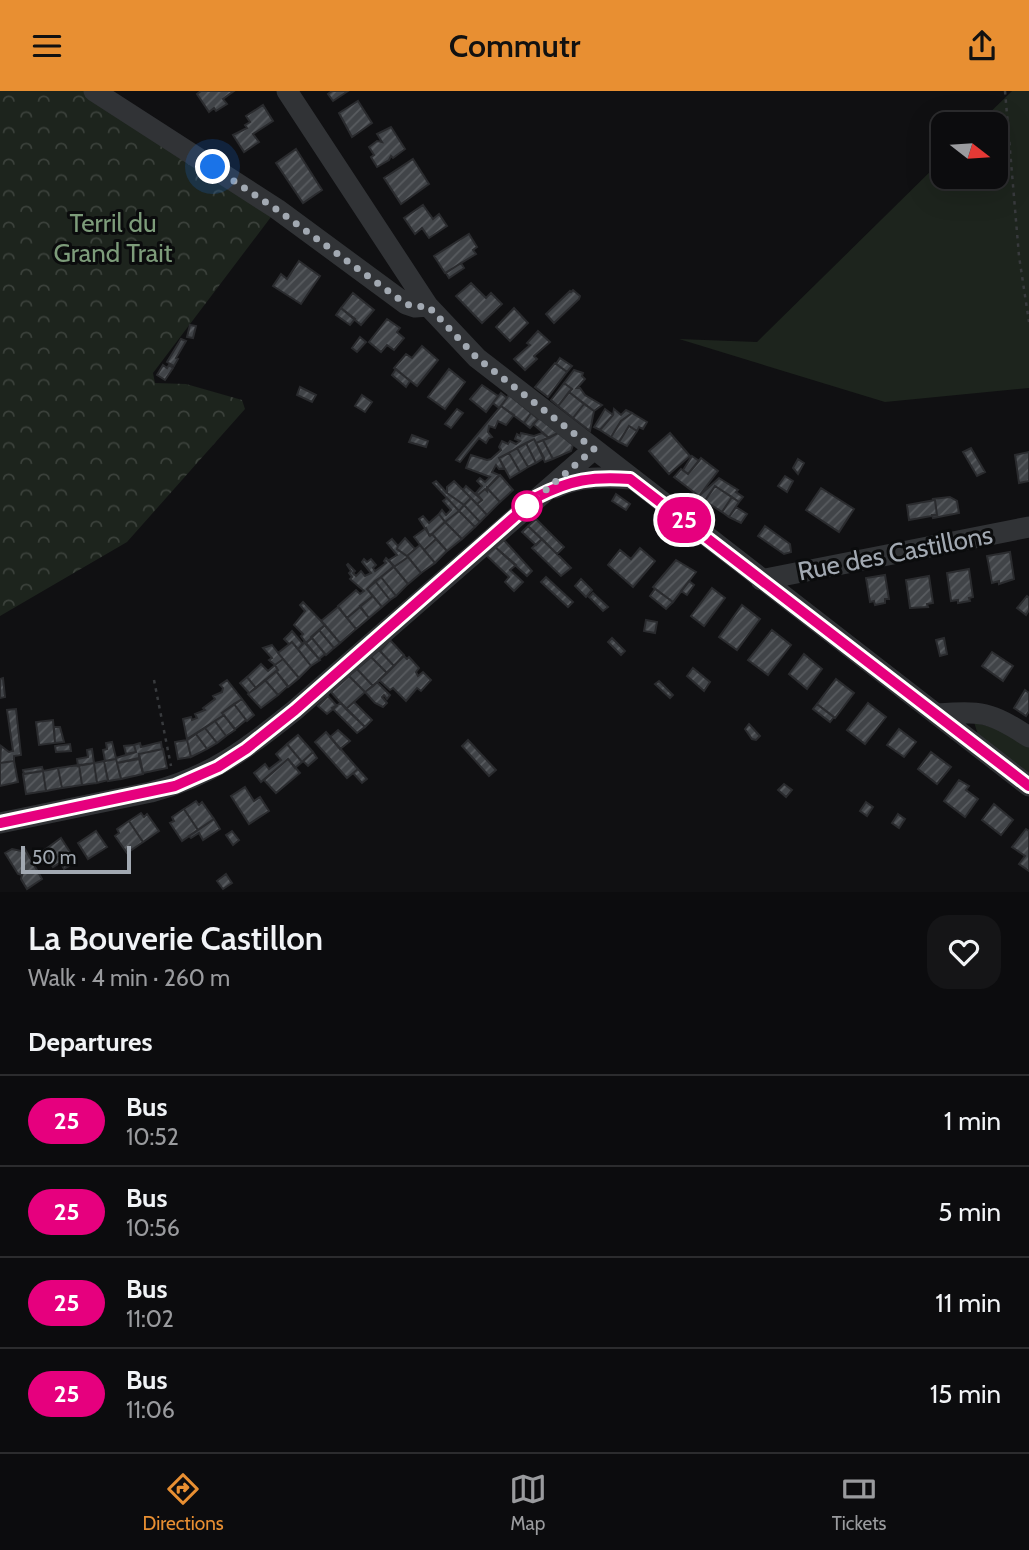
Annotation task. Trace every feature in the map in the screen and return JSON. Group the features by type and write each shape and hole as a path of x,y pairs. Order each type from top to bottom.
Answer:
{"street":[{"path":"94,91 276,209 406,304 415,307 428,306"},
{"path":"287,91 428,306 477,358 1029,786"},
{"path":"583,479 599,453"},
{"path":"0,823 175,786 218,767 256,741 305,701 537,497 599,453"},
{"path":"537,497 561,485 583,479 630,479"},
{"name":"Rue des Castillons","path":"761,580 1029,527"},
{"path":"936,714 976,711 991,715 1029,737"}],"path":[{"path":"1005,91 1019,256 1029,322"},
{"path":"154,680 175,786"}],"green space":[{"name":"Terril du Grand Trait","path":"0,91 94,91 277,209 153,373 155,383 186,384 242,400 245,409 127,542 0,616"},
{"path":"1012,91 1029,91 1029,388 885,402 679,339 757,342 931,171 931,189 1008,189 1008,112 990,112"},
{"path":"974,722 1029,739 1029,774 978,735"}],"building":[{"path":"201,91 234,91 223,99 227,104 209,112 197,94"},
{"path":"332,91 348,91 333,101 328,94"},
{"path":"358,101 372,123 352,137 339,113"},
{"path":"263,105 273,121 253,134 259,142 244,152 233,135 247,128 245,125 250,122 246,116"},
{"path":"391,127 405,149 377,167 369,147 377,141 382,142 377,134"},
{"path":"296,149 322,190 303,203 276,163"},
{"path":"413,159 429,184 401,204 384,178"},
{"path":"423,205 433,219 439,214 447,226 429,238 422,228 415,234 404,218"},
{"path":"469,234 477,247 473,250 476,254 445,273 434,256"},
{"path":"299,261 320,276 301,304 273,286 281,274 287,279"},
{"path":"461,263 464,268 449,278 446,273"},
{"path":"471,283 486,298 491,293 502,304 482,323 456,296"},
{"path":"573,290 580,296 579,299 554,323 546,314"},
{"path":"353,293 374,310 361,325 341,308"},
{"path":"341,308 355,319 350,325 336,315"},
{"path":"514,308 528,323 510,341 496,327"},
{"path":"387,319 400,328 397,332 404,338 394,350 387,345 381,352 369,342"},
{"path":"190,325 196,326 193,338 187,337"},
{"path":"538,331 550,342 534,356 537,359 525,370 514,359 530,345 527,343"},
{"path":"360,337 366,342 357,352 352,348"},
{"path":"181,339 186,341 174,366 167,362"},
{"path":"422,346 438,360 417,386 394,368 406,354 412,358"},
{"path":"560,358 572,366 567,372 556,364"},
{"path":"555,363 567,372 548,397 535,387"},
{"path":"163,365 173,368 165,380 157,375"},
{"path":"396,369 410,381 406,387 392,375"},
{"path":"449,369 465,382 445,409 428,397"},
{"path":"574,370 583,373 585,379 577,388 602,405 594,411 569,392 572,389 564,383"},
{"path":"564,383 572,389 558,406 551,400"},
{"path":"482,385 498,396 486,412 470,399"},
{"path":"300,387 316,395 312,402 297,395"},
{"path":"569,392 584,404 573,418 558,406"},
{"path":"501,393 507,398 499,408 493,403"},
{"path":"362,395 372,402 365,412 355,406"},
{"path":"509,395 531,413 524,423 501,406"},
{"path":"584,404 594,411 590,431 573,418"},
{"path":"501,406 514,415 506,425 498,421 495,428 489,426 488,432 492,437 486,443 479,438 460,462 456,460"},
{"path":"457,409 463,413 451,428 445,424"},
{"path":"605,409 613,415 600,430 594,427"},
{"path":"614,409 621,415 626,410 632,413 621,421 611,437 600,430 613,415"},
{"path":"531,413 538,419 530,428 524,423"},
{"path":"632,413 647,422 643,429 639,427 637,431 629,426 619,442 611,437 621,421"},
{"path":"539,418 558,433 549,438 533,424"},
{"path":"629,426 637,431 627,446 619,442"},
{"path":"521,433 534,436 542,433 549,438 536,443 534,439 499,458 504,468 499,469 496,465 492,472 499,475 487,491 485,489 478,495 476,493 482,486 477,481 480,478 485,482 490,477 466,468 471,455 491,459 501,450 499,447 502,441 516,444 520,441 515,439 517,434 520,436"},
{"path":"558,433 573,445 571,451 553,459 543,440"},
{"path":"670,433 690,456 669,474 649,451"},
{"path":"412,435 428,441 426,447 409,442"},
{"path":"534,439 544,458 536,463 526,443"},
{"path":"543,440 553,459 545,462 536,443"},
{"path":"526,443 536,463 528,467 517,448"},
{"path":"517,448 528,467 520,472 509,453"},
{"path":"971,448 985,472 977,476 963,452"},
{"path":"1029,452 1029,481 1019,483 1015,455"},
{"path":"509,453 520,472 510,478 499,458"},
{"path":"692,456 699,461 688,474 683,470"},
{"path":"701,458 718,471 699,496 674,477 681,469 688,474"},
{"path":"798,459 804,463 798,474 793,468"},
{"path":"500,475 513,490 500,502 487,488"},
{"path":"785,476 793,481 787,492 778,486"},
{"path":"719,478 738,490 736,492 743,497 739,502 715,486 705,500 699,496"},
{"path":"436,481 464,505 459,511 433,483"},
{"path":"454,481 471,498 464,505 447,493 447,487"},
{"path":"466,486 482,500 477,504 463,490"},
{"path":"715,486 732,497 722,512 705,501"},
{"path":"487,488 500,502 487,515 477,504 482,500 478,495 485,489 487,491"},
{"path":"821,488 854,509 839,532 806,510"},
{"path":"616,494 630,504 626,510 612,501"},
{"path":"732,497 739,502 729,517 722,512"},
{"path":"950,497 957,501 959,513 933,518 932,515 937,515 935,500 932,499"},
{"path":"447,498 459,511 445,522 439,514 442,510 446,515 451,510 443,501"},
{"path":"471,498 487,515 480,522 464,505"},
{"path":"935,500 937,515 909,520 907,505"},
{"path":"464,505 480,522 475,527 459,511"},
{"path":"736,507 747,514 741,523 729,517"},
{"path":"459,511 475,527 462,539 445,522"},
{"path":"439,514 445,522 430,536 419,519 423,516 429,523"},
{"path":"536,519 564,547 557,554 528,526"},
{"path":"445,522 462,539 447,551 432,534"},
{"path":"528,526 542,539 536,545 522,532"},
{"path":"765,526 790,544 791,552 784,554 758,536"},
{"path":"426,528 429,535 432,534 436,539 424,550 414,537"},
{"path":"405,538 415,549 407,556 397,549"},
{"path":"502,538 532,571 527,576 494,546"},
{"path":"392,539 398,546 397,549 408,557 394,567 389,560 397,555 387,543"},
{"path":"436,539 447,551 435,563 424,550"},
{"path":"542,539 571,568 561,576 532,548"},
{"path":"420,545 435,563 421,573 407,556"},
{"path":"494,546 516,565 510,570 523,582 514,591 505,582 509,577 485,554"},
{"path":"640,548 655,561 633,587 608,565 620,550 631,559"},
{"path":"1010,552 1014,579 999,584 999,581 992,583 987,556"},
{"path":"408,557 421,573 408,584 394,567"},
{"path":"386,558 394,566 367,589 373,596 347,618 338,606 356,590 360,594 364,591 350,579 351,571 347,565 355,571 353,573 356,576 361,571 365,576 371,573 362,562 364,559 367,562 371,559 376,565 373,568 375,571 386,563"},
{"path":"676,560 696,572 673,602 653,587"},
{"path":"394,567 408,584 396,596 381,577"},
{"path":"969,569 973,597 969,598 970,601 951,601 947,573"},
{"path":"885,575 889,599 885,599 885,603 875,605 874,601 870,602 866,578"},
{"path":"929,576 933,603 927,604 928,607 910,608 906,580"},
{"path":"381,577 396,596 390,600 375,581"},
{"path":"546,577 573,602 568,607 541,582"},
{"path":"581,579 592,590 586,597 575,586"},
{"path":"375,581 390,600 382,607 367,589"},
{"path":"689,581 694,585 687,595 681,591"},
{"path":"712,588 725,598 704,626 691,616"},
{"path":"655,589 673,602 666,609 650,596"},
{"path":"593,593 608,607 603,611 589,597"},
{"path":"373,596 382,607 369,618 360,606"},
{"path":"1027,596 1029,610 1026,615 1017,608"},
{"path":"303,602 325,625 306,643 301,636 303,634 294,625 305,611 300,605"},
{"path":"742,605 760,619 737,650 719,637"},
{"path":"338,607 356,629 340,643 321,621"},
{"path":"360,607 369,618 356,629 347,618"},
{"path":"646,620 657,622 655,633 644,631"},
{"path":"325,625 340,643 334,648 319,630"},
{"path":"319,630 334,648 326,655 311,637"},
{"path":"772,630 791,645 768,675 748,660"},
{"path":"292,631 303,644 298,649 292,642 289,644 284,639"},
{"path":"312,638 325,654 319,659 306,643"},
{"path":"612,638 625,651 621,655 608,642"},
{"path":"944,638 947,654 940,656 936,640"},
{"path":"390,640 404,655 394,666 380,651"},
{"path":"292,642 311,666 299,678 278,653"},
{"path":"304,642 320,660 311,666 298,649"},
{"path":"272,645 283,659 275,665 263,648"},
{"path":"379,650 394,666 387,673 371,657"},
{"path":"992,652 1013,666 1003,681 982,666"},
{"path":"804,654 822,669 807,689 789,674"},
{"path":"404,656 407,659 409,657 419,668 416,672 418,676 423,672 431,680 421,691 417,688 406,701 393,688 390,690 379,680"},
{"path":"371,657 387,673 373,686 357,669"},
{"path":"283,659 299,678 288,687 276,671 278,670 275,665"},
{"path":"261,664 268,671 275,665 278,670 256,688 247,677"},
{"path":"693,668 710,682 704,691 687,676"},
{"path":"357,669 373,686 365,692 349,676"},
{"path":"276,671 288,686 278,695 265,680"},
{"path":"349,676 365,692 346,709 331,692"},
{"path":"247,677 256,688 249,693 240,683"},
{"path":"3,678 5,697 0,698 0,679"},
{"path":"836,679 854,693 835,718 817,704"},
{"path":"227,680 242,699 222,713 224,715 187,739 183,719 197,718 195,714 205,710 203,708 215,699 213,696 222,692 220,685"},
{"path":"265,680 278,695 261,708 248,694"},
{"path":"659,681 673,695 670,698 655,684"},
{"path":"377,682 390,695 387,699 384,695 382,697 387,703 383,707 365,692"},
{"path":"1025,690 1029,693 1029,711 1026,716 1014,708"},
{"path":"328,696 337,706 327,714 318,706"},
{"path":"242,699 254,715 247,721 234,704"},
{"path":"354,702 372,720 365,727 346,709"},
{"path":"341,703 365,727 357,733 332,708"},
{"path":"868,703 886,717 865,744 847,730"},
{"path":"234,704 246,720 235,729 222,713"},
{"path":"817,704 834,717 830,722 813,709"},
{"path":"16,709 21,755 14,756 14,761 0,763 1,746 9,752 13,751 7,710"},
{"path":"224,715 235,730 226,736 215,721"},
{"path":"53,720 55,743 39,745 36,722"},
{"path":"215,721 226,736 217,743 205,728"},
{"path":"749,724 760,736 756,740 752,739 745,729"},
{"path":"54,727 60,727 64,742 55,743"},
{"path":"205,728 217,743 207,749 196,734"},
{"path":"899,729 916,742 904,757 887,745"},
{"path":"338,730 350,741 340,749 330,737"},
{"path":"326,732 358,769 347,778 315,742"},
{"path":"196,734 207,749 191,757 187,740"},
{"path":"298,735 313,752 302,762 287,744"},
{"path":"187,740 191,757 178,759 175,742"},
{"path":"468,740 496,770 489,776 462,746"},
{"path":"112,742 116,758 136,752 134,745 140,743 141,747 161,742 162,749 117,763 116,759 105,761 103,750 107,749 106,743"},
{"path":"70,744 71,751 56,752 55,746"},
{"path":"287,744 302,762 295,768 288,759 261,782 254,773 265,764 269,769 281,760 276,754"},
{"path":"134,745 136,752 126,754 124,746"},
{"path":"92,749 94,763 78,766 77,759 88,757 87,750"},
{"path":"163,749 167,768 143,773 139,754"},
{"path":"313,752 317,758 308,766 303,761"},
{"path":"931,752 951,767 937,784 918,769"},
{"path":"116,759 121,779 108,781 104,761"},
{"path":"139,759 143,774 121,779 117,763"},
{"path":"288,759 300,773 276,793 264,780"},
{"path":"14,761 18,782 0,786 0,763"},
{"path":"104,761 108,780 97,783 94,763"},
{"path":"94,763 97,783 82,785 79,765"},
{"path":"79,765 82,785 62,788 58,768"},
{"path":"42,767 43,771 24,774 23,770"},
{"path":"58,768 62,788 46,791 43,771"},
{"path":"358,769 367,779 362,783 353,773"},
{"path":"43,771 46,791 26,794 23,774"},
{"path":"959,780 969,786 966,790 978,799 965,817 944,801"},
{"path":"784,784 792,790 786,797 778,790"},
{"path":"245,787 254,801 260,797 269,811 249,824 231,796"},
{"path":"196,801 199,805 202,802 214,819 198,830 184,809"},
{"path":"866,802 873,807 867,816 860,811"},
{"path":"994,804 1013,820 1001,835 982,820"},
{"path":"184,809 198,830 182,841 170,823 174,821 172,817"},
{"path":"141,813 144,817 147,814 159,831 143,842 129,821"},
{"path":"898,814 905,819 899,828 892,823"},
{"path":"214,819 220,829 203,840 199,833 191,838 189,836"},
{"path":"129,821 143,842 127,853 115,836 119,833 117,829"},
{"path":"1026,829 1029,831 1029,871 1019,864 1025,856 1012,847"},
{"path":"96,831 107,847 88,859 78,843"},
{"path":"232,831 239,840 233,845 226,835"},
{"path":"61,838 72,855 53,867 43,851"},
{"path":"12,849 25,849 42,879 27,889 21,879 22,875 18,874 5,853"},
{"path":"72,855 76,862 64,869 60,862"},
{"path":"226,874 232,883 223,889 217,881"}],"bus line":[{"name":"25","path":"0,823 175,786 218,767 246,749 295,710 537,497 561,485 602,477 630,479 1029,786"}],"route":[{"path":"213,167 276,209 406,304 415,307 428,306 477,358 594,449 520,512 527,506"}]}
